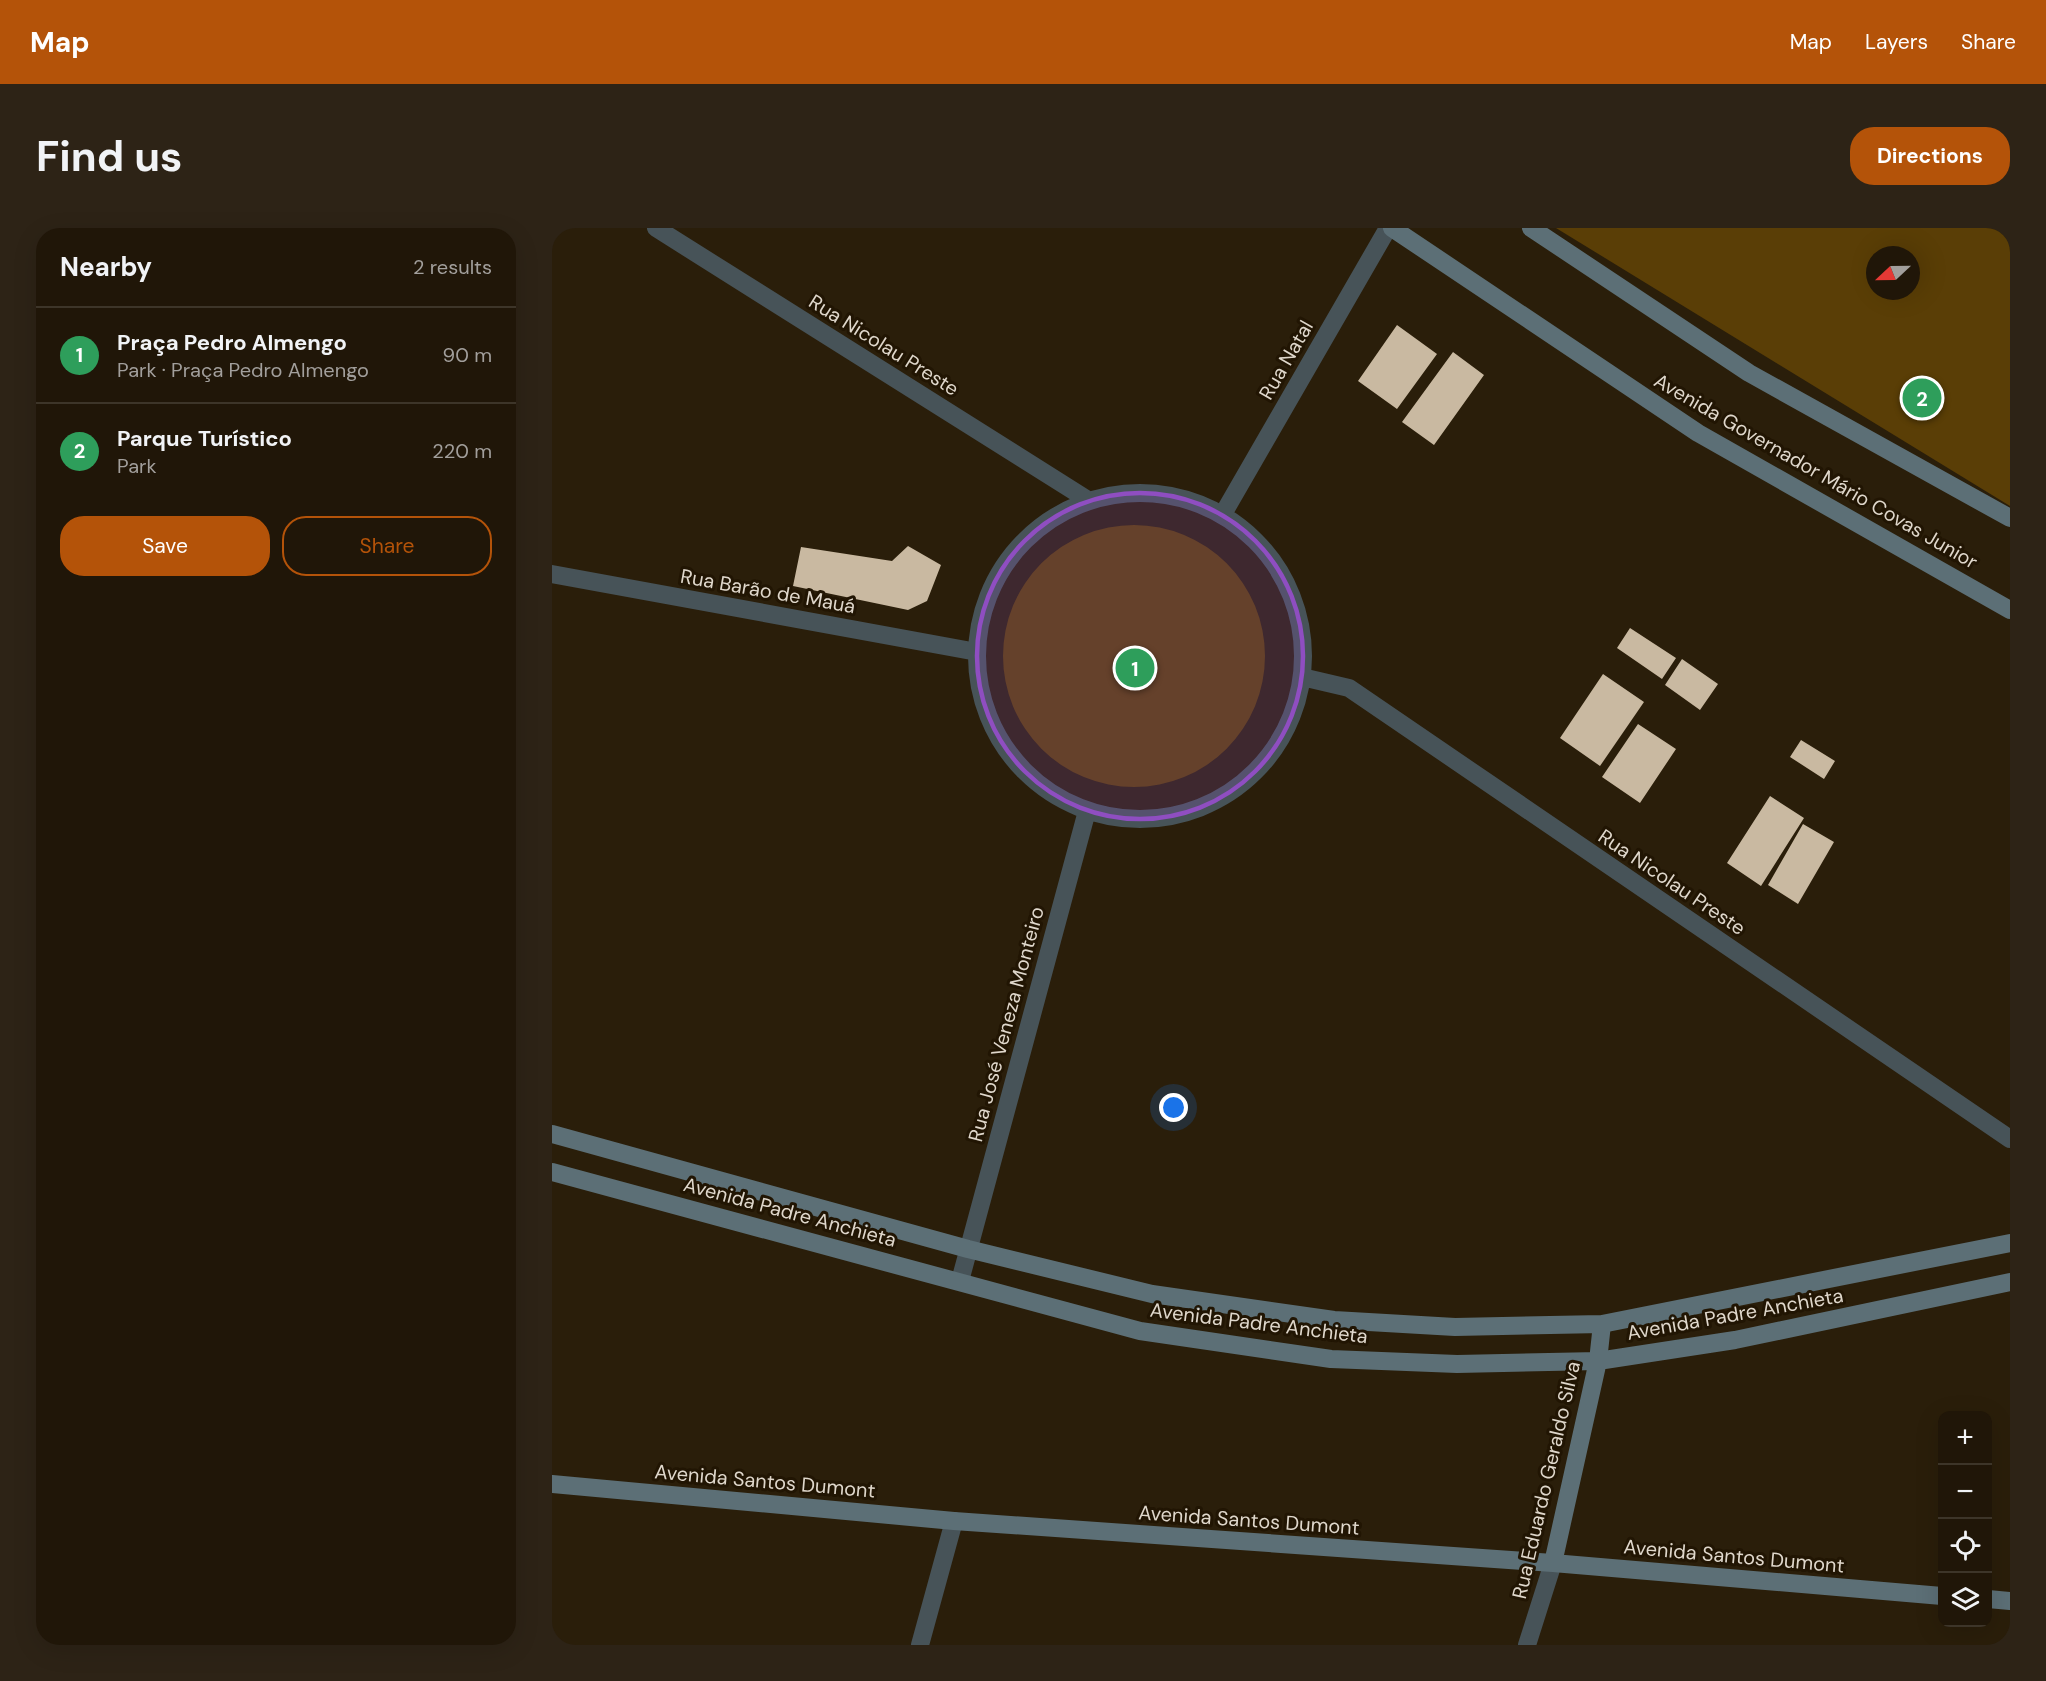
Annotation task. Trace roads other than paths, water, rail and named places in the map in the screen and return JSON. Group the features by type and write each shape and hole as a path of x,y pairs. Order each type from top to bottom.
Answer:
{"main road":[{"name":"Avenida Governador Mário Covas Junior","path":"1390,228 1698,433 2010,610"},
{"path":"1531,228 1749,373 2010,518"},
{"name":"Avenida Padre Anchieta","path":"552,1134 968,1249 1152,1294 1334,1320 1455,1327 1602,1324 2010,1243"},
{"name":"Avenida Padre Anchieta","path":"552,1172 1140,1331 1331,1359 1457,1364 1598,1360 1735,1340 2010,1282"},
{"name":"Rua Eduardo Geraldo Silva","path":"1553,1563 1598,1360 1602,1324"},
{"name":"Avenida Santos Dumont","path":"552,1484 954,1521 1553,1563 1938,1596"},
{"path":"1992,1599 2010,1601"}],"street":[{"name":"Rua Nicolau Preste","path":"656,228 1088,500"},
{"name":"Rua Natal","path":"1223,514 1390,228"},
{"path":"1133,492 1145,493 1180,497 1223,514 1260,544 1287,584 1301,629 1302,677 1289,723 1264,764 1227,795 1183,815 1135,820 1088,811 1042,787 1006,750 984,703 977,652 986,603 1008,559 1044,523 1088,500 1133,492"},
{"name":"Rua Barão de Mauá","path":"552,574 977,652"},
{"name":"Rua Nicolau Preste","path":"1302,677 1348,688 2010,1139"},
{"name":"Rua José Veneza Monteiro","path":"960,1281 1088,811"},
{"path":"920,1645 954,1521"},
{"name":"Rua Eduardo Geraldo Silva","path":"1527,1645 1553,1563"}],"place":[{"name":"Parque Turístico","path":"1922,398"},
{"name":"Praça Pedro Almengo","path":"1135,668"}]}
